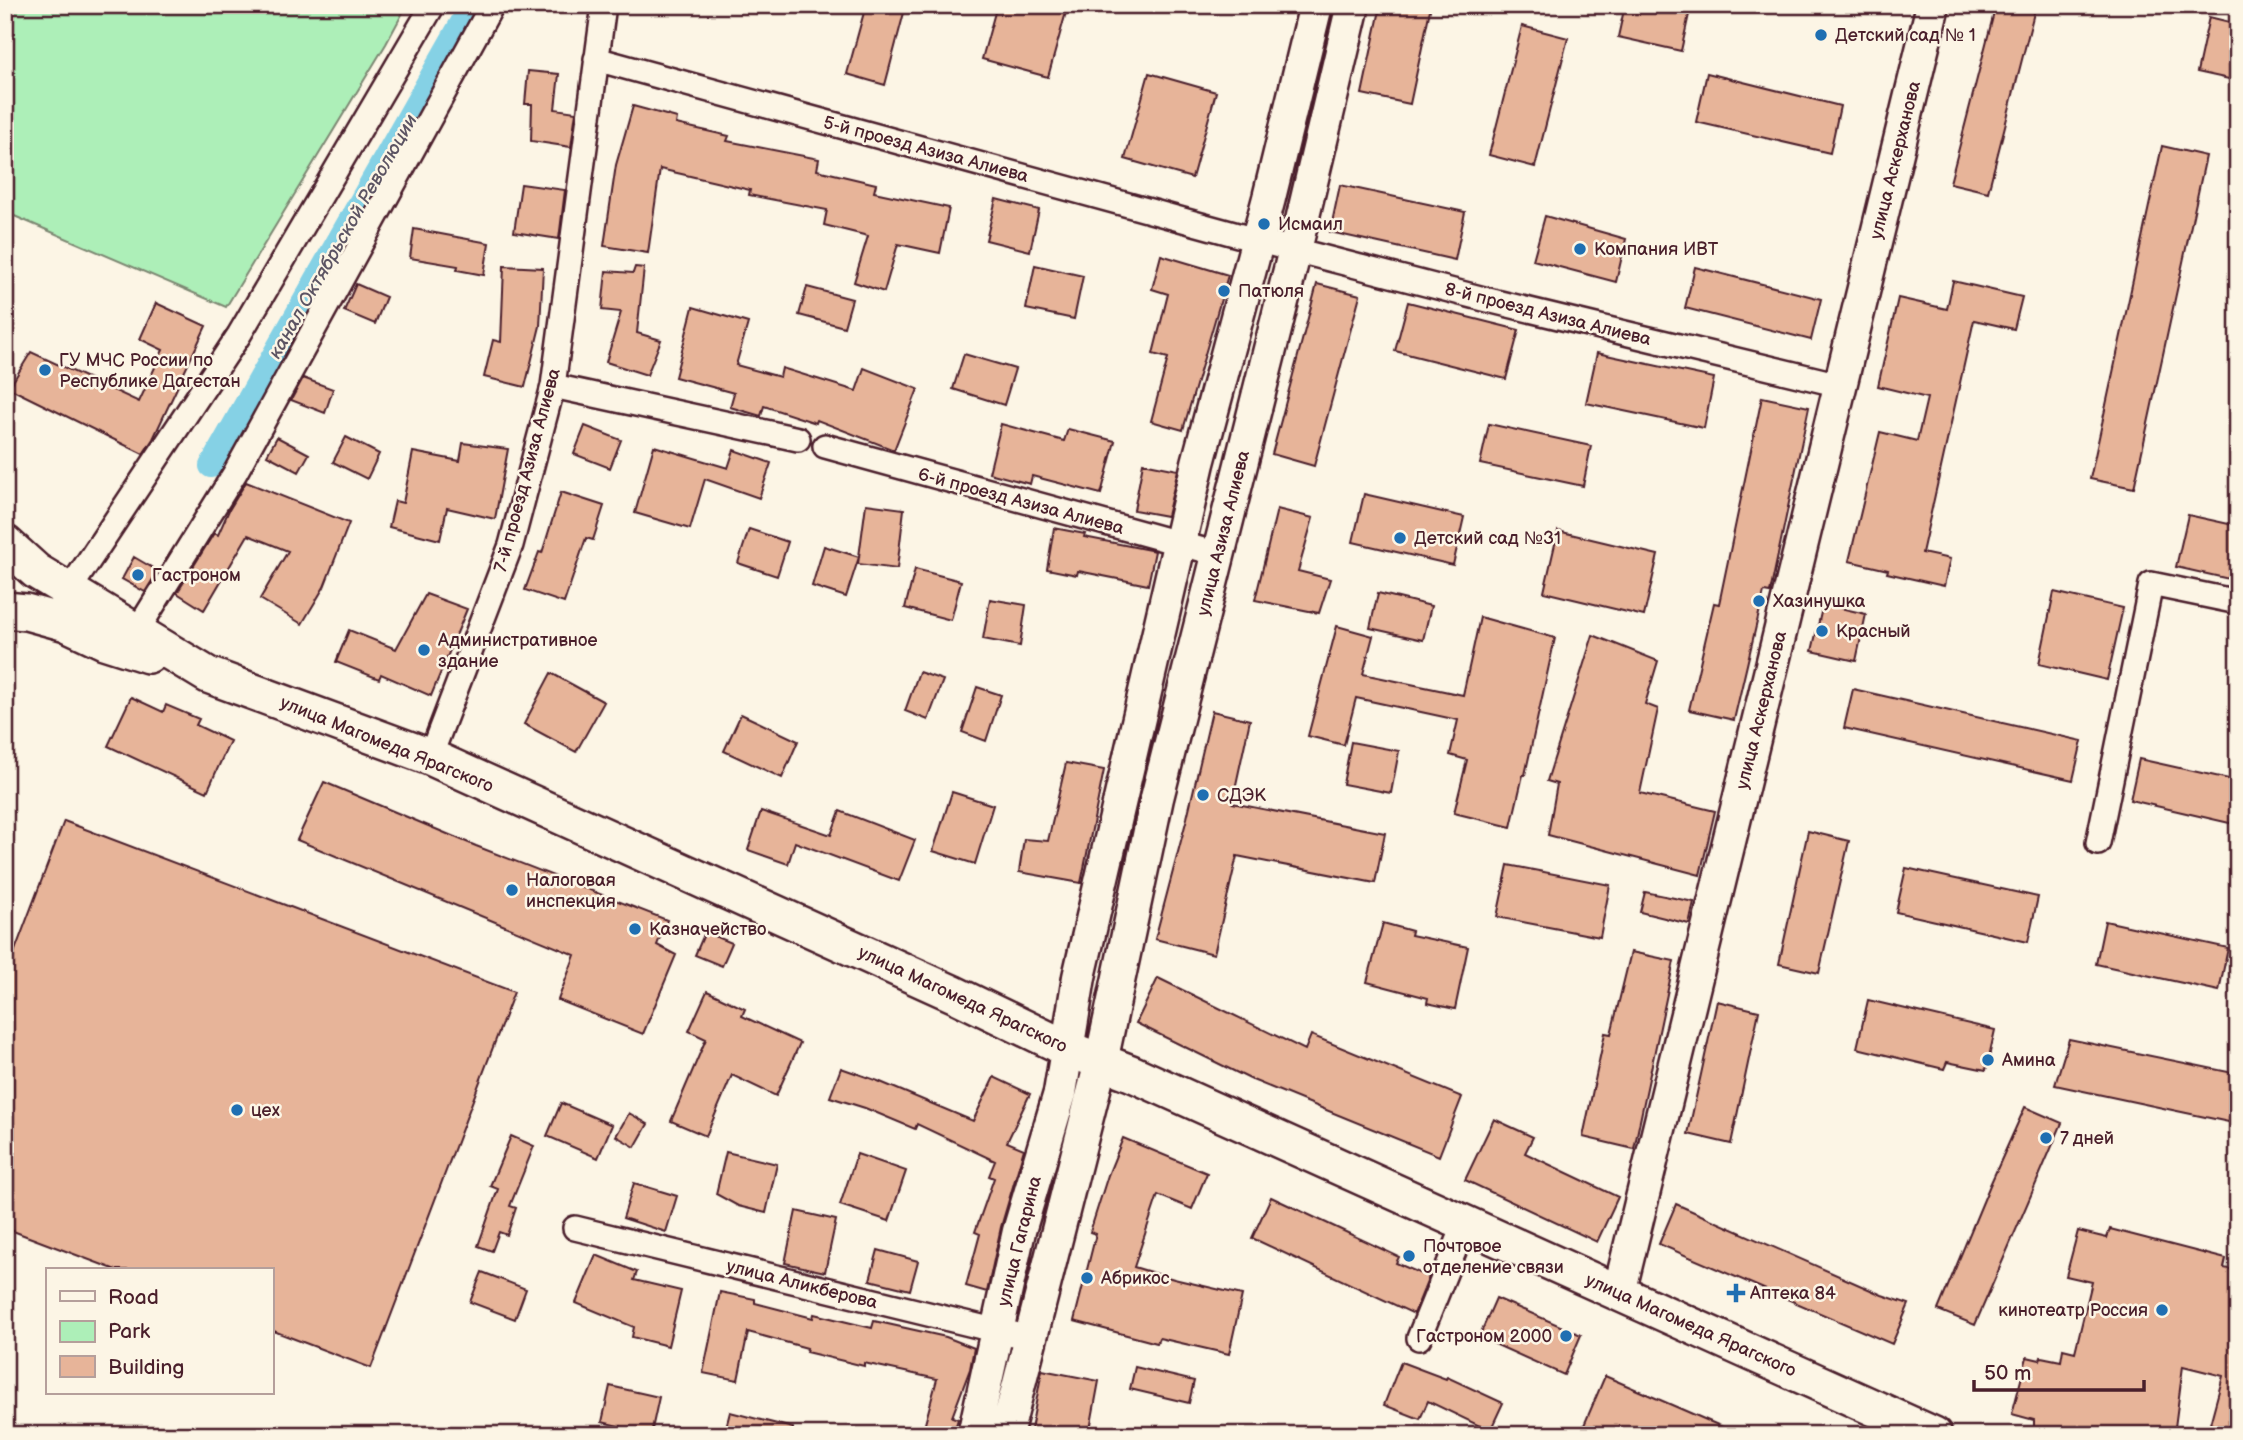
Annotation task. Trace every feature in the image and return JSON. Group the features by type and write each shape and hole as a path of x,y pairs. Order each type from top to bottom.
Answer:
{"main road":[{"path":"1068,1049 1079,977 1198,463 1269,198 1315,5"},
{"name":"улица Азиза Алиева","path":"1101,1062 1157,798 1295,250 1353,5"},
{"name":"улица Аскерханова","path":"1619,1293 1933,5"},
{"name":"улица Магомеда Ярагского","path":"5,543 36,571 68,592 208,674 430,757 954,994 1068,1049 1131,1073 1934,1435"},
{"path":"5,610 26,612 66,623 104,640 208,674"},
{"name":"улица Гагарина","path":"974,1435 1019,1231 1060,1093 1068,1049"},
{"name":"улица Гагарина","path":"1006,1435 1101,1062"}],"street":[{"path":"68,592 239,335 433,5"},
{"path":"137,631 235,473 492,5"},
{"name":"7-й проезд Азиза Алиева","path":"430,757 511,545 553,386 604,5"},
{"name":"5-й проезд Азиза Алиева","path":"596,59 1256,240"},
{"name":"8-й проезд Азиза Алиева","path":"1256,240 1484,299 1840,385"},
{"path":"553,386 797,439"},
{"name":"6-й проезд Азиза Алиева","path":"825,446 1218,554"},
{"path":"2098,843 2151,584 2238,602"},
{"path":"1419,1338 1465,1224"},
{"name":"улица Аликберова","path":"575,1228 1030,1337"}],"green space":[{"path":"5,5 407,5 226,307 5,212"}],"building":[{"path":"866,5 906,5 885,85 847,74"},
{"path":"997,5 1068,5 1048,77 982,59"},
{"path":"1381,5 1431,5 1410,104 1362,94"},
{"path":"1625,5 1691,5 1681,51 1618,37"},
{"path":"1996,5 2036,5 1988,192 1950,183"},
{"path":"2209,17 2238,24 2238,81 2197,72"},
{"path":"1522,26 1568,38 1535,167 1489,155"},
{"path":"528,71 559,74 555,109 576,112 571,147 531,141 532,104 525,104"},
{"path":"1149,73 1216,92 1192,178 1125,159"},
{"path":"1707,73 1840,106 1830,153 1696,122"},
{"path":"633,106 677,118 676,124 729,136 727,141 819,159 817,170 876,184 874,192 949,208 940,253 898,244 884,292 854,282 868,236 824,225 827,210 749,195 750,190 660,169 648,253 604,246 616,165"},
{"path":"2162,146 2206,156 2134,488 2090,479"},
{"path":"521,184 565,190 559,239 514,232"},
{"path":"1340,185 1465,212 1455,260 1330,232"},
{"path":"996,199 1039,210 1030,251 986,240"},
{"name":"Компания ИВТ","path":"1545,216 1626,239 1616,282 1533,260"},
{"path":"414,229 489,243 484,275 457,270 458,266 410,258"},
{"path":"1161,255 1228,275 1183,430 1151,421 1168,358 1153,354 1168,294 1152,289"},
{"path":"1035,265 1083,276 1074,319 1026,309"},
{"path":"504,266 543,268 540,326 525,387 484,377 493,340 501,342"},
{"path":"635,267 644,268 637,333 661,340 647,375 606,362 621,312 602,310 606,271 633,273"},
{"path":"1695,267 1821,299 1811,340 1685,308"},
{"path":"1953,281 2022,297 2014,329 1974,320 1922,553 1950,559 1944,586 1849,561 1880,432 1917,441 1927,398 1878,386 1898,298 1947,309"},
{"path":"356,284 386,297 375,324 344,311"},
{"path":"1317,284 1360,295 1314,466 1272,454"},
{"path":"807,287 852,299 844,327 799,315"},
{"path":"1408,302 1519,330 1506,379 1395,351"},
{"name":"ГУ МЧС России по Республике Дагестан","path":"156,303 206,326 153,439 143,454 9,388 31,352 139,402 163,350 140,339"},
{"path":"693,307 748,323 736,365 780,377 782,368 856,391 864,368 918,389 894,450 817,420 816,423 764,406 761,416 730,407 734,393 675,377"},
{"path":"1597,353 1714,378 1704,428 1586,403"},
{"path":"964,354 1015,369 1004,405 953,389"},
{"path":"303,378 333,389 325,413 291,400"},
{"path":"1762,397 1809,407 1770,593 1764,592 1734,720 1689,710 1714,603 1719,604"},
{"path":"1001,424 1064,441 1068,429 1115,441 1101,494 1032,476 1030,484 989,473"},
{"path":"1489,424 1591,446 1583,486 1480,464"},
{"path":"585,426 621,440 610,468 574,454"},
{"path":"277,437 309,454 299,472 267,455"},
{"path":"346,437 379,454 367,479 333,462"},
{"path":"463,443 508,449 495,519 447,508 440,540 389,527 395,501 403,503 413,452 460,461"},
{"path":"654,446 728,468 734,450 771,463 759,498 705,479 690,529 635,513"},
{"path":"1143,463 1178,470 1167,516 1134,510"},
{"path":"246,482 349,523 324,587 302,624 260,599 288,551 248,535 204,610 177,593 214,533 218,535"},
{"path":"561,492 604,506 593,540 586,538 564,603 525,590 539,552 542,553"},
{"path":"1364,494 1464,517 1453,565 1353,542"},
{"path":"866,504 904,509 897,569 858,564"},
{"path":"1277,509 1313,518 1298,571 1330,579 1319,613 1255,600"},
{"path":"2188,515 2238,526 2238,581 2176,567"},
{"path":"1054,528 1085,534 1084,537 1155,551 1148,585 1078,571 1077,575 1047,569"},
{"path":"749,529 788,542 777,576 738,563"},
{"path":"1558,531 1658,555 1644,616 1544,592"},
{"path":"824,546 859,557 846,597 812,586"},
{"path":"134,557 158,571 145,592 122,579"},
{"path":"915,569 961,581 951,620 905,608"},
{"path":"2054,592 2123,608 2107,680 2039,664"},
{"path":"1378,593 1431,606 1423,640 1370,628"},
{"name":"Административное здание","path":"426,594 467,609 431,696 381,674 379,679 336,662 349,630 396,649"},
{"path":"990,599 1026,605 1020,646 983,639"},
{"path":"1823,604 1866,614 1856,661 1812,651"},
{"path":"1480,617 1555,638 1511,827 1454,813 1467,760 1450,755 1458,720 1356,698 1344,745 1308,736 1337,626 1373,636 1363,674 1463,695"},
{"path":"1593,635 1658,661 1645,704 1658,709 1640,793 1715,811 1700,875 1548,835 1557,784 1547,781"},
{"path":"919,672 943,680 928,720 905,711"},
{"path":"551,673 604,702 576,752 524,724"},
{"path":"977,687 1001,695 986,741 962,732"},
{"path":"1853,689 2082,741 2073,780 1844,728"},
{"path":"131,697 163,712 166,705 199,719 196,725 230,741 207,792 108,746"},
{"path":"1212,711 1250,720 1232,803 1385,833 1375,883 1237,856 1214,954 1155,939"},
{"path":"741,714 798,741 782,778 724,751"},
{"path":"1351,742 1399,751 1391,793 1343,784"},
{"path":"2139,759 2238,781 2238,825 2130,800"},
{"path":"1066,763 1104,770 1081,883 1019,872 1024,839 1048,841"},
{"path":"324,782 476,846 667,920 657,945 676,955 643,1034 558,1000 575,955 297,840"},
{"path":"952,792 993,805 975,864 933,851"},
{"path":"761,811 831,835 840,811 915,840 899,881 795,842 788,864 748,850"},
{"name":"цех","path":"64,821 514,992 371,1368 273,1331 273,1268 111,1268 5,1228 5,977"},
{"path":"1808,831 1849,841 1819,973 1779,964"},
{"path":"1508,865 1610,885 1600,937 1497,917"},
{"path":"1906,868 2038,897 2028,942 1896,912"},
{"path":"1645,892 1694,902 1689,924 1640,912"},
{"path":"2105,921 2228,948 2219,991 2096,964"},
{"path":"1383,923 1412,931 1411,935 1468,947 1455,1009 1427,1003 1428,998 1367,982"},
{"path":"705,932 732,943 722,966 695,955"},
{"path":"1631,952 1674,961 1634,1149 1583,1137 1605,1033 1611,1034"},
{"path":"1158,978 1305,1050 1311,1035 1462,1097 1439,1156 1250,1079 1136,1023"},
{"path":"707,991 745,1009 742,1016 800,1043 776,1096 732,1075 706,1136 671,1121 706,1039 689,1031"},
{"path":"1868,1000 1995,1030 1986,1070 1947,1062 1944,1069 1857,1048"},
{"path":"1717,1001 1759,1011 1731,1144 1688,1134"},
{"path":"2069,1039 2238,1074 2238,1124 2055,1085"},
{"path":"841,1068 973,1121 994,1077 1030,1094 1007,1142 1024,1149 1001,1227 987,1292 966,1286 980,1234 975,1232 994,1178 989,1176 995,1161 917,1124 915,1129 830,1097"},
{"path":"561,1103 612,1125 598,1158 547,1136"},
{"path":"2025,1107 2062,1123 1975,1325 1938,1310"},
{"path":"629,1113 648,1124 635,1147 616,1136"},
{"path":"1494,1119 1533,1137 1525,1153 1618,1197 1597,1242 1465,1180"},
{"path":"511,1136 534,1146 510,1206 516,1208 507,1235 499,1232 492,1251 478,1246 498,1189 490,1186"},
{"path":"1123,1138 1207,1173 1192,1209 1158,1195 1134,1267 1242,1295 1229,1354 1159,1338 1157,1343 1074,1321 1096,1234 1090,1232"},
{"path":"726,1152 777,1164 766,1213 738,1206 716,1194"},
{"path":"857,1154 906,1171 889,1221 840,1205"},
{"path":"634,1183 677,1196 666,1232 623,1218"},
{"path":"1271,1197 1399,1257 1396,1263 1429,1277 1414,1314 1252,1238"},
{"path":"1676,1204 1882,1295 1909,1304 1892,1344 1659,1244"},
{"path":"796,1211 836,1220 825,1272 785,1263"},
{"name":"кинотеатр Россия","path":"2110,1229 2226,1259 2224,1268 2238,1271 2238,1399 2230,1429 2210,1424 2223,1376 2183,1366 2174,1435 2056,1435 2034,1430 2034,1420 2012,1414 2027,1357 2061,1361 2063,1349 2075,1352 2092,1282 2066,1276 2078,1231 2107,1238"},
{"path":"878,1250 918,1261 910,1290 870,1280"},
{"path":"596,1255 637,1272 634,1280 681,1291 668,1346 632,1337 634,1327 576,1303"},
{"path":"482,1272 526,1289 515,1319 470,1302"},
{"path":"720,1292 755,1299 755,1303 813,1318 814,1314 872,1328 874,1321 946,1337 974,1348 970,1369 952,1417 958,1419 953,1435 922,1435 937,1379 806,1352 807,1348 748,1332 738,1380 703,1373"},
{"path":"1496,1298 1581,1335 1564,1375 1479,1337"},
{"path":"1401,1362 1446,1379 1447,1377 1503,1403 1490,1431 1428,1401 1420,1419 1384,1405"},
{"path":"1135,1367 1194,1381 1189,1403 1130,1389"},
{"path":"1042,1370 1099,1381 1089,1435 1030,1435"},
{"path":"1605,1376 1741,1435 1593,1435 1582,1430"},
{"path":"610,1386 659,1397 651,1434 602,1422"},
{"path":"730,1412 793,1428 792,1435 724,1435"}],"waterway":[{"name":"канал Октябрьской Революции","path":"211,466 472,5"}],"place":[{"name":"Детский сад № 1","path":"1821,35"},
{"name":"Исмаил","path":"1264,224"},
{"name":"Компания ИВТ","path":"1580,249"},
{"name":"Патюля","path":"1224,291"},
{"name":"ГУ МЧС России по Республике Дагестан","path":"45,370"},
{"name":"Детский сад №31","path":"1400,538"},
{"name":"Гастроном","path":"138,575"},
{"name":"Хазинушка","path":"1759,601"},
{"name":"Красный","path":"1822,631"},
{"name":"Административное здание","path":"424,650"},
{"name":"СДЭК","path":"1203,795"},
{"name":"Налоговая инспекция","path":"512,890"},
{"name":"Казначейство","path":"635,929"},
{"name":"Амина","path":"1988,1060"},
{"name":"цех","path":"237,1110"},
{"name":"7 дней","path":"2046,1138"},
{"name":"Почтовое отделение связи","path":"1409,1256"},
{"name":"Абрикос","path":"1087,1278"},
{"name":"Аптека 84","path":"1736,1293"},
{"name":"кинотеатр Россия","path":"2162,1310"},
{"name":"Гастроном 2000","path":"1566,1336"}]}
